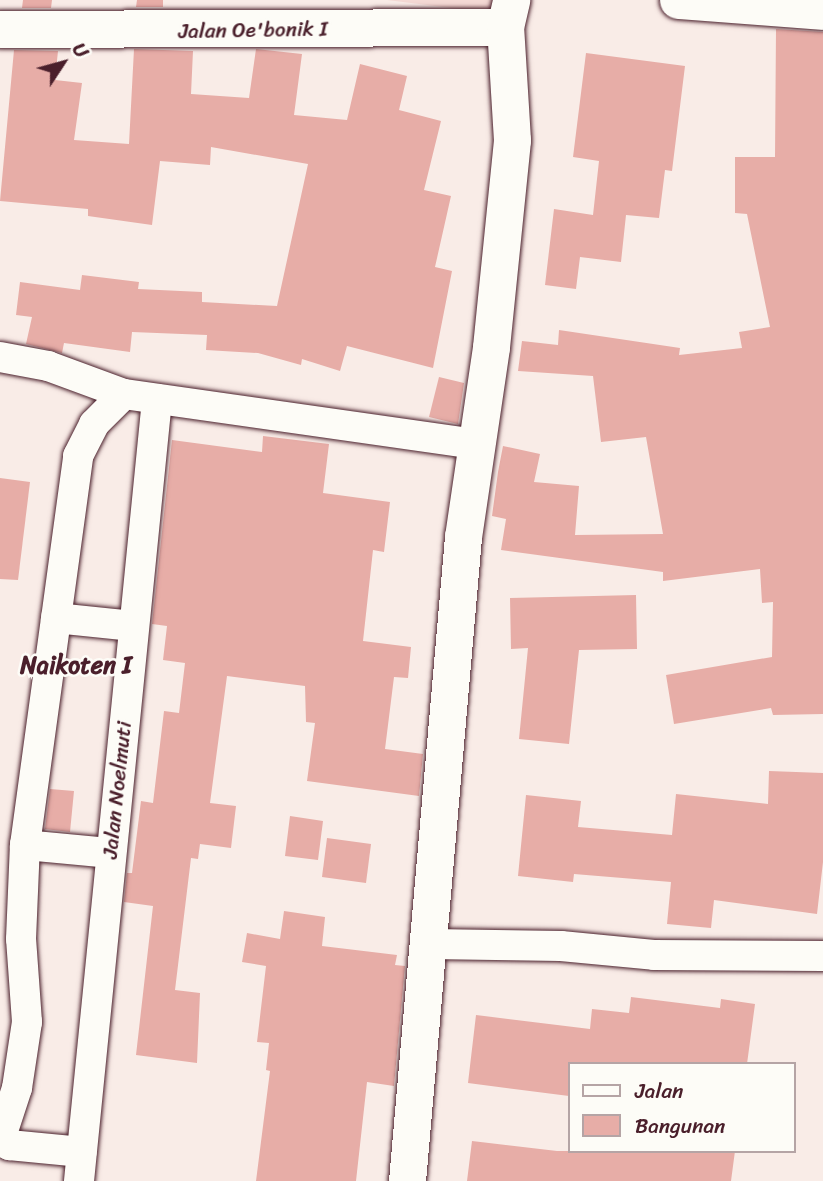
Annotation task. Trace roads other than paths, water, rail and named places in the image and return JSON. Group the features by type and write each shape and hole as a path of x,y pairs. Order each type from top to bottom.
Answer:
{"street":[{"path":"678,0 823,11"},
{"path":"407,1181 430,944 463,537 491,347 512,140 508,14"},
{"name":"Jalan Oe'bonik I","path":"0,29 508,14"},
{"path":"0,357 48,366 124,394 475,443"},
{"path":"82,1152 9,1144 0,1139 17,1088 27,1022 20,939 25,845 78,456 94,424 124,394"},
{"name":"Jalan Noelmuti","path":"79,1181 156,399"},
{"path":"56,618 133,626"},
{"path":"25,845 110,853"},
{"path":"430,944 561,946 654,955 823,956"}],"district":[{"name":"Naikoten I","path":"76,666"}]}
